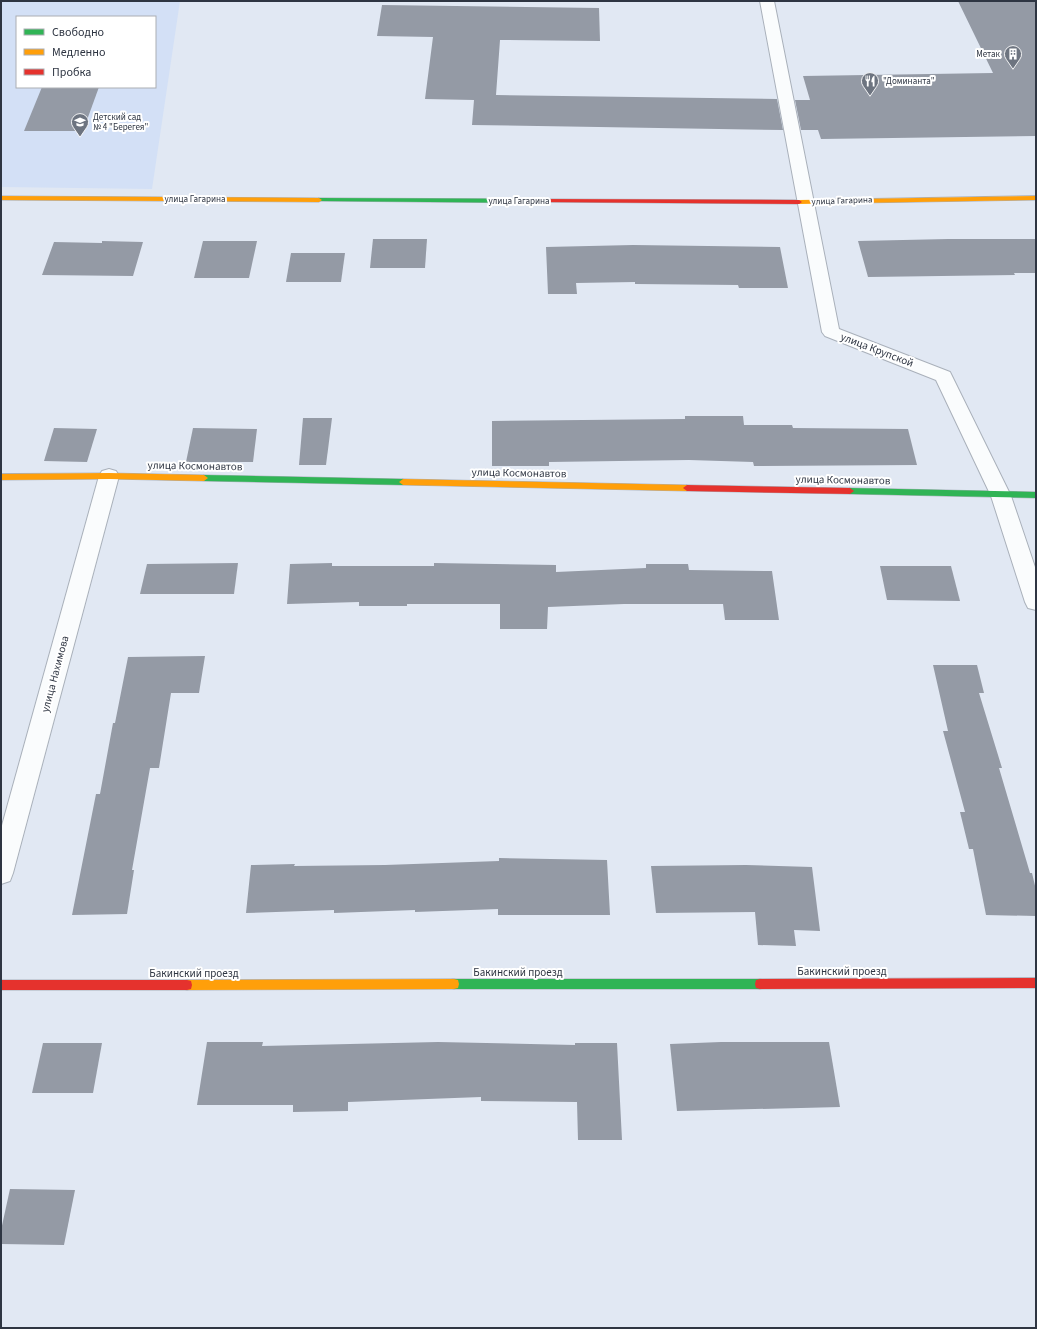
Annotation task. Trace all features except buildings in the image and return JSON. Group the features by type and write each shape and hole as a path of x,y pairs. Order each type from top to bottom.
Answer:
{"street":[{"name":"улица Крупской","path":"767,1 831,332 943,376 1001,496 1036,602"},
{"name":"улица Гагарина","path":"1,198 806,202 851,200 1036,198"},
{"name":"улица Космонавтов","path":"1,477 109,476 1001,496 1036,495"},
{"name":"улица Нахимова","path":"1,873 109,476"},
{"name":"Бакинский проезд","path":"1,986 1036,983"}],"shaded area":[{"name":"Детский сад № 4 \"Берегея\"","path":"1,1 180,1 152,189 1,187"}],"traffic: fast":[{"path":"319,200 538,201"},
{"path":"204,478 403,482"},
{"path":"850,491 1036,495"},
{"path":"454,984 760,984"}],"traffic: slow":[{"path":"1,198 319,200"},
{"path":"799,202 1036,198"},
{"path":"1,477 109,476 204,478"},
{"path":"403,482 687,488"},
{"path":"187,985 454,984"}],"traffic: jam":[{"path":"538,201 799,202"},
{"path":"687,488 850,491"},
{"path":"760,984 1036,983"},
{"path":"1,985 187,985"}],"place":[{"name":"Метак","path":"1013,69"},
{"name":"\"Доминанта\"","path":"870,96"},
{"name":"Детский сад № 4 \"Берегея\"","path":"80,137"}]}
